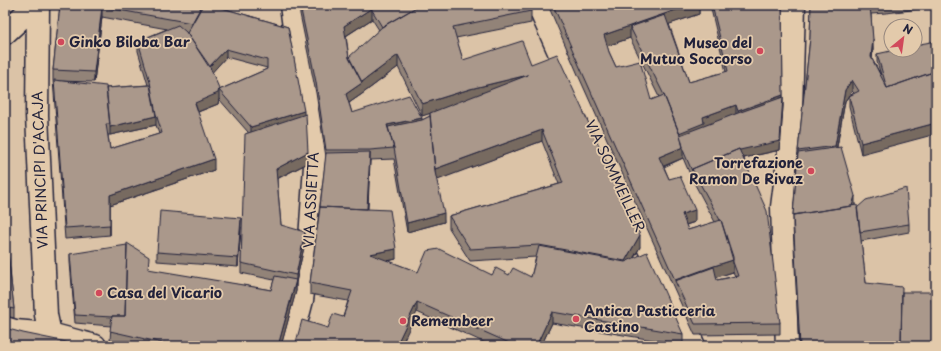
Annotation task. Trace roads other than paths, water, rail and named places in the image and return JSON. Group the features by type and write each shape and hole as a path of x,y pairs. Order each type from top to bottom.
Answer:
{"street":[{"path":"5,33 36,5"},
{"name":"VIA PRINCIPI D'ACAJA","path":"36,5 37,116 46,315 50,334"},
{"name":"VIA ASSIETTA","path":"290,346 302,300 310,239 316,151 296,42 291,5"},
{"name":"VIA SOMMEILLER","path":"538,5 694,346"},
{"path":"787,346 782,207 790,144 794,5"},
{"path":"5,328 15,331 50,334 95,346"}],"place":[{"name":"Ginko Biloba Bar","path":"61,42"},
{"name":"Museo del Mutuo Soccorso","path":"760,51"},
{"name":"Torrefazione Ramon De Rivaz","path":"811,171"},
{"name":"Casa del Vicario","path":"99,293"},
{"name":"Antica Pasticceria Castino","path":"576,319"},
{"name":"Remembeer","path":"403,321"}]}
